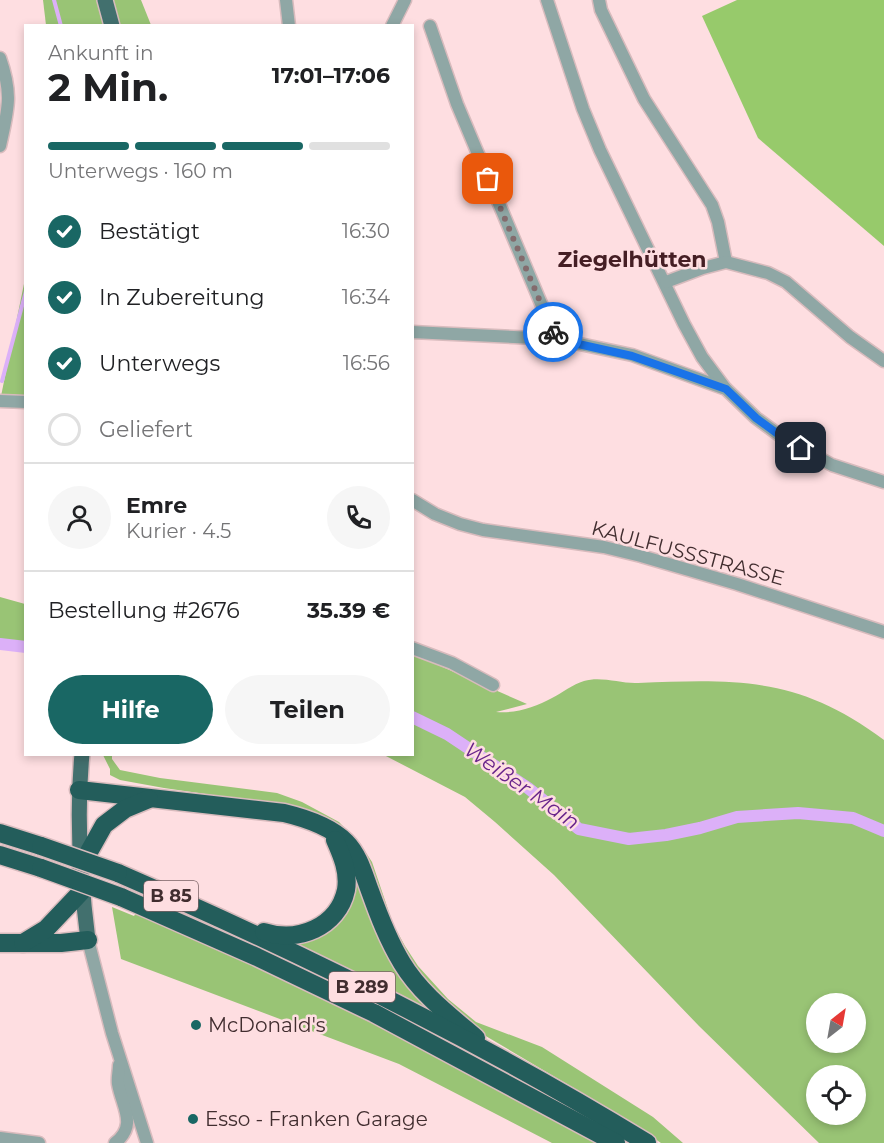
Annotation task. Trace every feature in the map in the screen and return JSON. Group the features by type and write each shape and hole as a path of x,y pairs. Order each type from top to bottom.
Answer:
{"highway":[{"path":"79,790 284,813 305,818 332,832 346,842 357,858 384,928 402,963 423,991 500,1058"},
{"path":"81,866 104,825 125,809 151,798"},
{"path":"223,918 270,934 294,936 318,928 330,919 346,890 344,859 332,832"},
{"name":"B 85","path":"0,833 118,873 223,918"},
{"name":"B 289","path":"0,855 121,897 257,957 374,1013 616,1143"},
{"path":"21,944 46,929 82,891"},
{"name":"B 289","path":"223,918 500,1058 647,1143"},
{"path":"0,944 62,943 88,940"}],"main road":[{"path":"105,0 111,24"},
{"path":"82,756 79,790 81,866 88,940"}],"street":[{"path":"286,0 289,24"},
{"path":"393,24 405,0"},
{"path":"547,0 583,109 600,150 702,357 726,389 756,418 786,440 832,465 884,482"},
{"path":"599,0 601,10 644,99 712,205 726,262"},
{"path":"430,27 457,104 556,339"},
{"path":"0,58 9,87 0,146"},
{"path":"666,282 726,262 768,273 786,282 850,337 884,361"},
{"path":"414,332 556,339 632,356 726,389"},
{"path":"0,401 24,402"},
{"name":"KAULFUSSSTRASSE","path":"414,501 435,514 460,524 483,530 604,547 641,556 738,584 884,632"},
{"path":"414,649 452,663 493,685"},
{"path":"88,940 120,1058 147,1143"},
{"path":"115,1143 125,1131 128,1116 118,1083 120,1058"},
{"path":"0,1138 39,1143"}],"green space":[{"path":"43,0 141,0 151,24 46,24"},
{"path":"737,0 884,0 884,246 758,138 702,16"},
{"path":"24,284 24,402 0,401"},
{"path":"0,597 24,604 24,644 0,641"},
{"path":"414,654 527,704 496,712 510,712 532,707 576,684 591,680 632,683 707,681 738,683 767,686 796,693 853,719 884,740 884,1143 819,1143 699,1026 554,875 465,797 386,756 414,756"},
{"path":"104,756 112,756 120,770 160,778 277,793 302,802 339,822 361,845 372,862 393,924 405,946 418,966 448,999 476,1022 542,1047 653,1117 683,1143 661,1143 621,1116 484,1035 420,979 324,817 290,806 120,780 110,775 110,769"},
{"path":"352,869 445,1019 288,947 291,942 311,938"},
{"path":"112,907 134,916 136,913 330,999 605,1143 552,1143 399,1064 121,959"}],"waterway":[{"path":"54,0 60,24"},
{"path":"2,381 24,298"},
{"name":"Weißer Main","path":"0,644 24,647"},
{"name":"Weißer Main","path":"414,718 447,734 528,788 579,829 629,839 666,835 737,817 798,813 853,818 884,831"}],"way so far":[{"path":"488,179 553,332"}],"place":[{"name":"McDonald's","path":"196,1025"},
{"name":"Esso - Franken Garage","path":"193,1119"}],"district":[{"name":"Ziegelhütten","path":"632,259"}],"route":[{"path":"553,332 556,339 632,356 726,389 756,418 801,448"}]}
